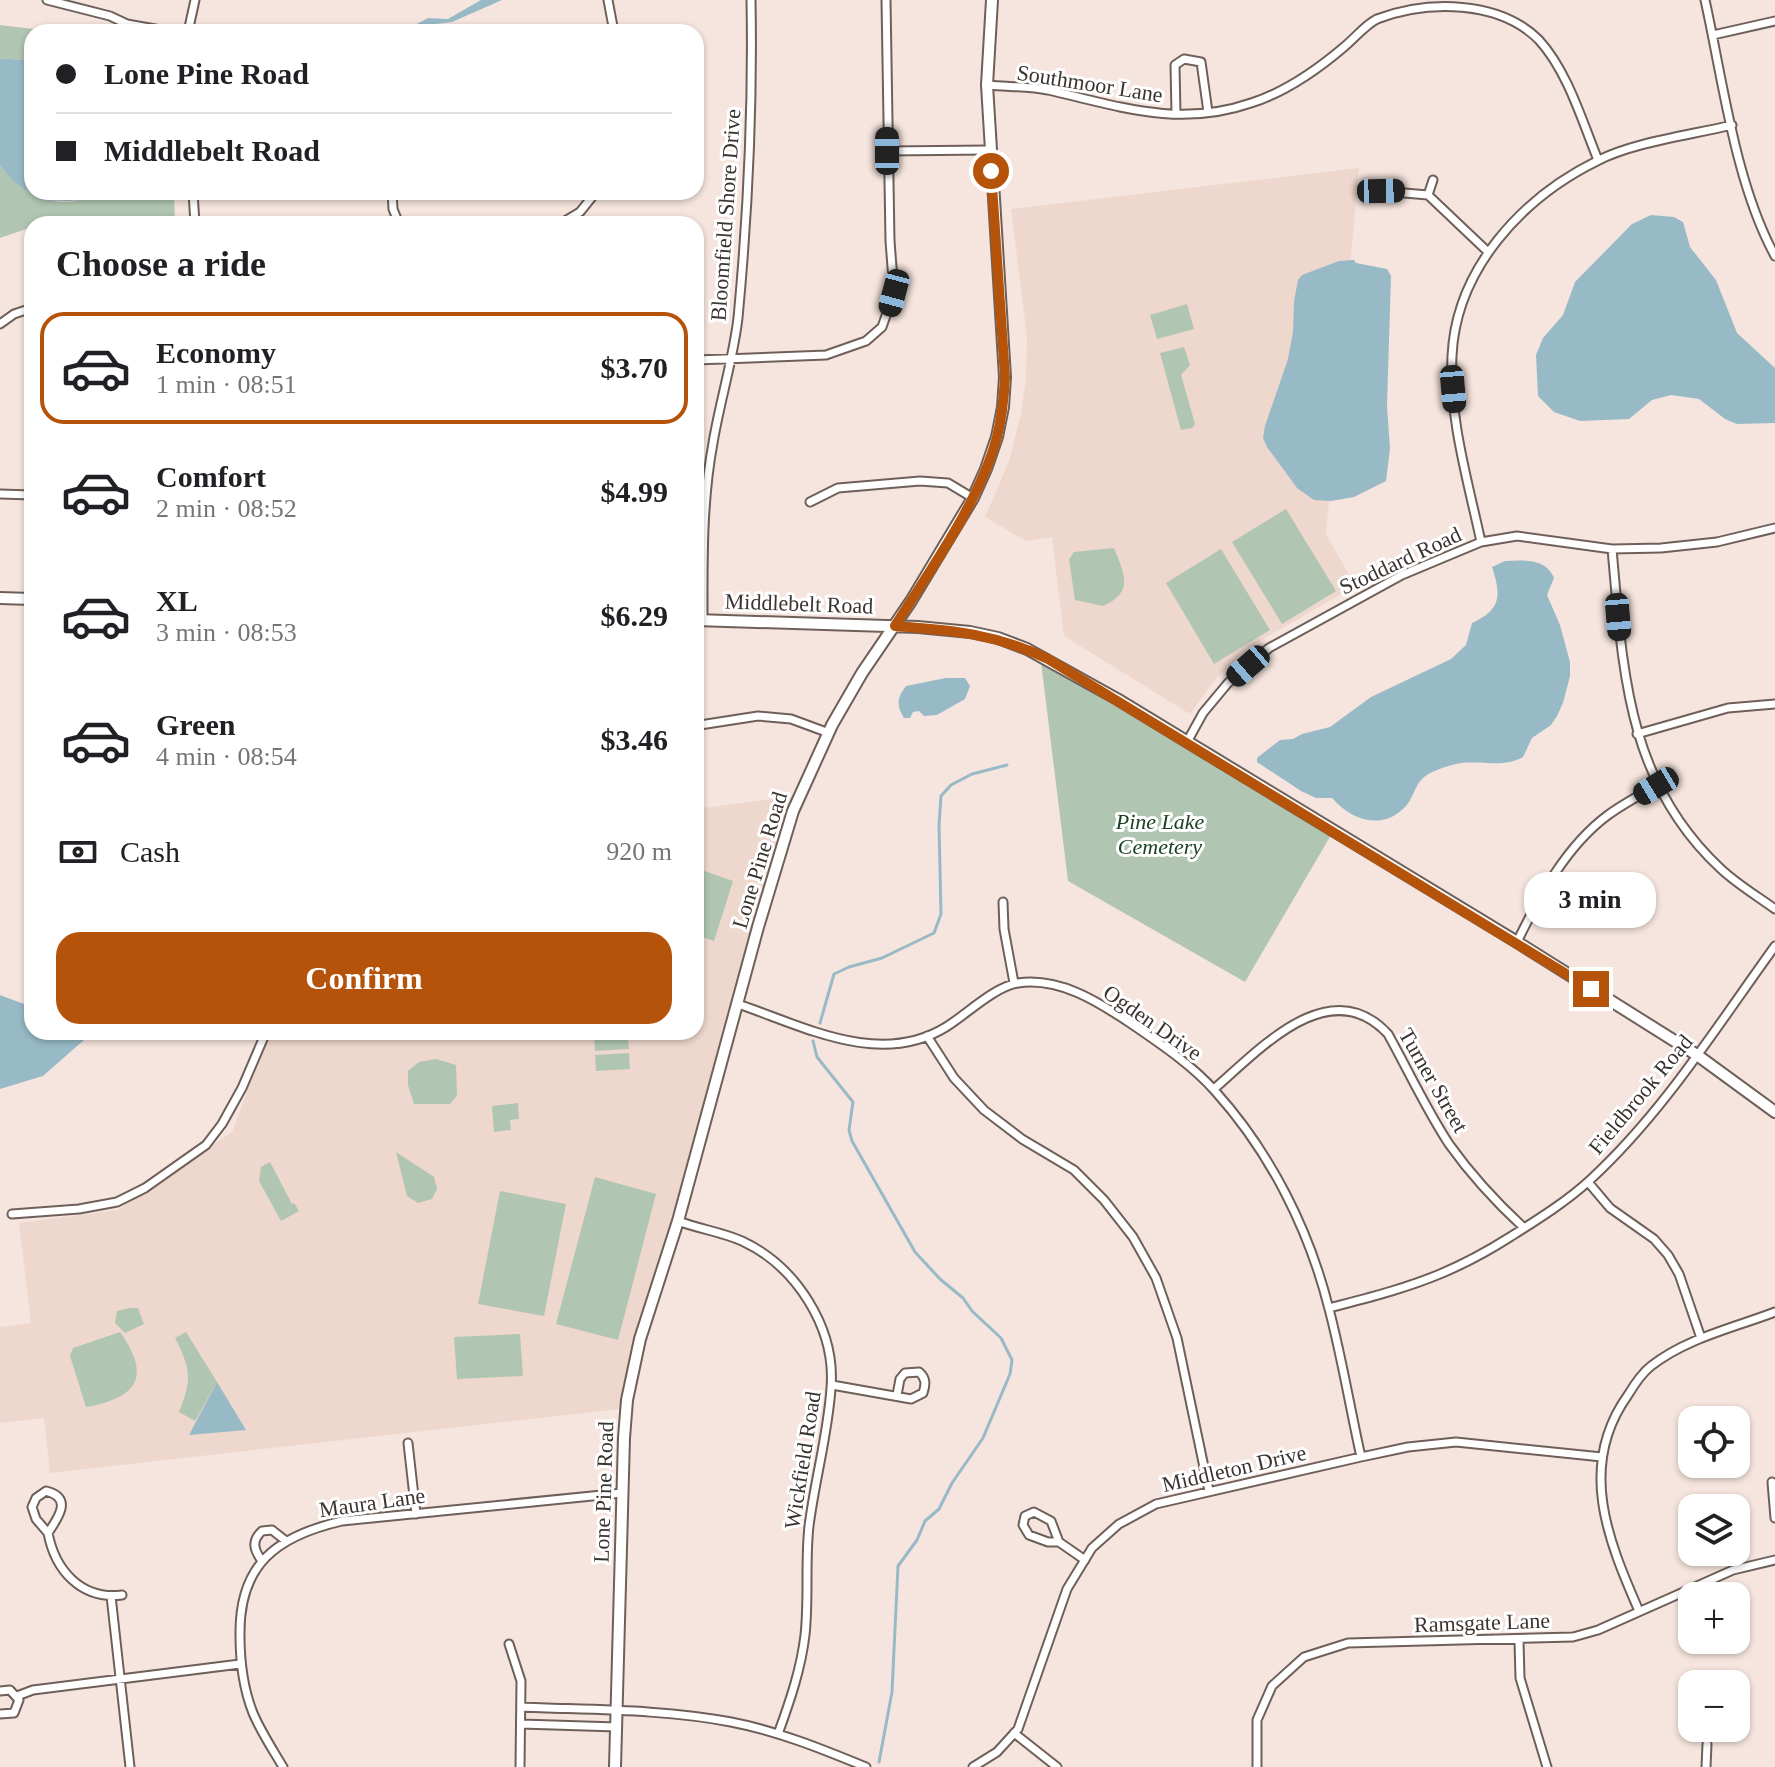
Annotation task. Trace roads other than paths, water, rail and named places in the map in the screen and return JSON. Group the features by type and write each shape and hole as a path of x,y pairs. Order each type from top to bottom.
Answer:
{"street":[{"path":"47,0 110,16 127,24"},
{"path":"190,24 195,0"},
{"path":"608,0 612,24"},
{"name":"Bloomfield Shore Drive","path":"704,522 720,406 732,359 746,213 751,0"},
{"path":"704,360 826,355 866,341 882,327 894,293 887,151 886,0"},
{"name":"Lone Pine Road","path":"615,1767 622,1493 627,1400 633,1365 678,1221 793,811 829,733 862,673 895,626 973,498 997,437 1005,377 989,150 987,85 992,0"},
{"path":"1705,0 1755,213 1775,256"},
{"name":"Southmoor Lane","path":"987,85 1044,90 1139,112 1208,112 1252,103 1309,75 1375,19 1423,2 1481,4 1514,17 1540,40 1559,71 1598,160"},
{"path":"1713,35 1775,21"},
{"path":"1176,114 1175,65 1184,59 1201,62 1208,112"},
{"path":"1481,542 1455,413 1452,353 1463,304 1487,251 1550,188 1598,160 1621,151 1732,125"},
{"path":"887,151 989,150"},
{"path":"1428,195 1433,180"},
{"path":"1381,191 1428,195 1487,251"},
{"path":"573,216 590,200"},
{"path":"0,324 24,311"},
{"path":"810,502 838,488 920,481 948,483 973,498"},
{"path":"0,494 24,495"},
{"name":"Stoddard Road","path":"1187,742 1203,713 1228,683 1269,648 1402,575 1481,542 1517,536 1612,549 1661,548 1717,542 1775,528"},
{"path":"1612,549 1623,671 1637,734 1656,786 1681,827 1722,870 1775,909"},
{"path":"0,598 24,599"},
{"name":"Middlebelt Road","path":"704,620 895,626 970,632 1027,649 1517,942 1697,1055 1775,1112"},
{"path":"1637,734 1728,708 1775,704"},
{"path":"704,724 758,716 791,719 829,733"},
{"path":"1517,942 1534,906 1567,855 1607,816 1656,786"},
{"path":"738,1004 822,1033 872,1046 927,1036 1014,983 1004,929 1003,902"},
{"name":"Fieldbrook Road","path":"1329,1308 1393,1292 1442,1273 1524,1228 1588,1182 1635,1135 1775,946"},
{"name":"Ogden Drive","path":"1014,983 1064,986 1166,1047 1214,1089 1254,1141 1284,1189 1302,1228 1329,1308 1361,1457"},
{"name":"Turner Street","path":"1214,1089 1276,1036 1301,1020 1322,1013 1363,1013 1388,1034 1447,1141 1466,1167 1494,1200 1524,1228"},
{"path":"927,1036 954,1078 984,1110 1022,1139 1074,1170 1104,1200 1133,1237 1156,1278 1177,1338 1209,1491"},
{"path":"12,1214 79,1209 117,1202 145,1188 206,1145 242,1088 263,1040"},
{"path":"1588,1182 1610,1208 1654,1239 1668,1255 1679,1274 1701,1338"},
{"name":"Wickfield Road","path":"678,1221 742,1241 766,1255 793,1280 820,1323 828,1353 832,1385 806,1551 805,1633 797,1680 778,1734"},
{"path":"1639,1611 1612,1550 1603,1510 1602,1457 1607,1432 1616,1412 1649,1367 1701,1338 1775,1312"},
{"path":"832,1385 897,1395 917,1397 925,1387 924,1376 919,1372 905,1373 900,1379 897,1395"},
{"name":"Middleton Drive","path":"973,1767 997,1752 1014,1733 1030,1699 1067,1589 1092,1548 1119,1524 1156,1504 1408,1447 1456,1442 1602,1457"},
{"path":"408,1443 416,1514"},
{"path":"1772,1482 1775,1518"},
{"path":"48,1533 62,1512 57,1496 46,1491 36,1498 32,1507 36,1519 48,1533 52,1554 65,1574 93,1593 122,1595"},
{"name":"Maura Lane","path":"283,1767 254,1715 240,1664 240,1617 245,1590 262,1561 286,1541 315,1527 342,1521 517,1501 622,1493"},
{"path":"1059,1542 1048,1542 1029,1535 1023,1525 1025,1516 1034,1512 1051,1521 1059,1542 1085,1560"},
{"path":"262,1561 254,1544 256,1536 262,1531 272,1530 286,1541"},
{"name":"Ramsgate Lane","path":"1257,1767 1257,1720 1272,1686 1304,1657 1348,1643 1519,1641 1573,1637 1598,1630 1733,1570 1775,1560"},
{"path":"111,1596 130,1767"},
{"path":"1519,1641 1520,1678 1547,1767"},
{"path":"509,1644 521,1681 520,1767"},
{"path":"17,1696 33,1690 240,1664"},
{"path":"0,1691 10,1690 17,1696 19,1705 14,1713 0,1714"},
{"path":"521,1707 718,1720 778,1734 866,1767"},
{"path":"521,1724 617,1727"},
{"path":"1014,1733 1057,1767"},
{"path":"1706,1767 1707,1744"}],"water":[{"path":"481,0 502,0 452,22 417,24 428,18 448,19"},
{"path":"0,58 24,60 24,188 0,165"},
{"path":"1651,215 1674,217 1683,222 1690,247 1716,280 1737,333 1775,368 1775,423 1737,424 1725,419 1699,399 1671,395 1652,400 1629,419 1580,421 1554,412 1538,396 1536,355 1543,338 1563,315 1575,282 1632,224"},
{"path":"1354,260 1387,269 1391,276 1387,406 1390,449 1386,481 1354,497 1314,500 1297,488 1267,447 1263,438 1265,426 1288,359 1298,280 1302,275 1339,261"},
{"path":"1505,561 1533,562 1550,571 1554,578 1547,595 1560,625 1570,662 1570,676 1557,716 1551,725 1532,738 1523,757 1499,763 1456,764 1433,772 1420,782 1406,806 1388,819 1378,821 1358,817 1332,798 1316,798 1301,791 1257,762 1257,758 1280,740 1330,727 1371,697 1451,659 1466,645 1472,623 1494,607 1498,593 1492,567"},
{"path":"946,678 965,678 970,686 965,699 937,715 924,716 919,711 913,712 910,718 904,718 899,702 906,686"},
{"path":"0,995 24,1004 24,1040 84,1040 43,1076 0,1089"},
{"path":"217,1382 246,1430 189,1435"}],"waterway":[{"path":"820,1023 834,974 882,958 934,933 941,914 941,796 951,785 972,774 1007,765"},
{"path":"813,1041 817,1057 853,1102 849,1130 852,1141 915,1252 1001,1338 1012,1360 1010,1374 983,1438 952,1483 939,1509 925,1521 917,1540 898,1566 892,1692 879,1762"}],"park label":[{"name":"Pine Lake Cemetery","path":"1160,834"}]}
